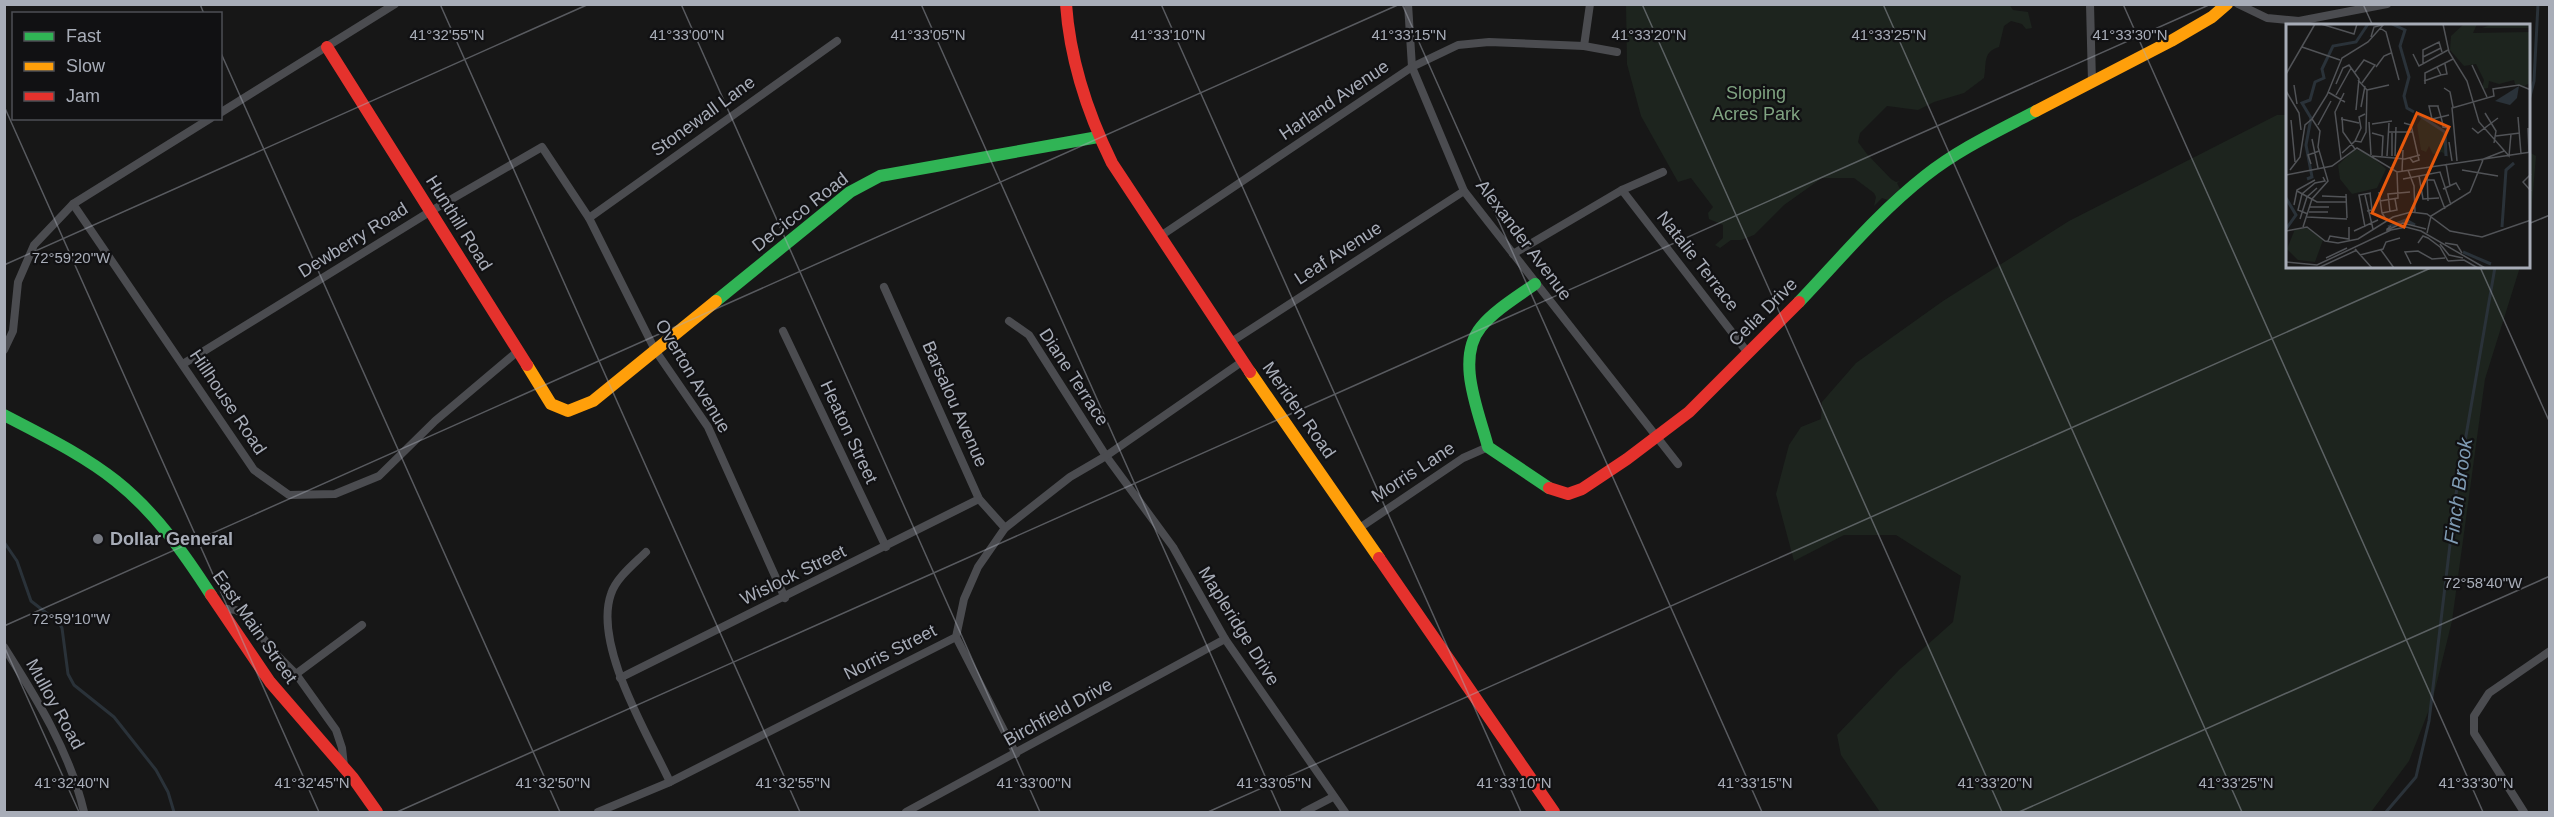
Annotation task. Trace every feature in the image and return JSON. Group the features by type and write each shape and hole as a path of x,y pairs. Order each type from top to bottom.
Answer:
{"street":[{"path":"222,112 395,4"},
{"name":"Meriden Road","path":"1066,4 1076,64 1098,137 1159,237 1554,813"},
{"name":"Alexander Avenue","path":"1408,4 1412,67 1464,191 1678,464"},
{"path":"1584,46 1590,4"},
{"path":"2090,4 2092,82"},
{"name":"Celia Drive","path":"1488,447 1552,490 1568,494 1582,489 1689,412 1816,284 1854,241 1925,176 1970,145 2212,17 2227,4"},
{"path":"2238,4 2267,18 2299,21 2388,4"},
{"name":"Stonewall Lane","path":"589,218 837,41"},
{"name":"Harland Avenue","path":"1159,237 1412,67 1458,45 1489,42 1584,46 1617,52"},
{"name":"Hunthill Road","path":"327,46 551,404 568,411"},
{"path":"4,350 13,331 18,282 34,245 73,204 208,120"},
{"name":"DeCicco Road","path":"568,411 593,402 850,192 880,176 1098,137"},
{"name":"Overton Avenue","path":"542,147 589,218 655,350 708,427 785,598"},
{"name":"Dewberry Road","path":"183,364 430,211 542,147"},
{"path":"1513,254 1622,190 1663,172"},
{"name":"Natalie Terrace","path":"1622,190 1748,353"},
{"name":"Leaf Avenue","path":"1231,342 1464,191"},
{"name":"Hillhouse Road","path":"73,204 254,470 289,495 335,494 379,476 435,421 518,351"},
{"path":"1488,447 1468,356 1473,339 1480,328 1535,284"},
{"name":"Barsalou Avenue","path":"884,287 979,499 1005,528"},
{"name":"Diane Terrace","path":"1009,321 1029,335 1106,456"},
{"name":"Heaton Street","path":"783,331 886,547"},
{"name":"Norris Street","path":"598,813 670,782 956,636 964,599 978,567 1005,528 1070,477 1106,456 1243,361"},
{"name":"East Main Street","path":"4,415 98,468 129,493 159,522 279,694 344,766 377,813"},
{"name":"Morris Lane","path":"1358,529 1463,458 1488,447"},
{"name":"Mapleridge Drive","path":"1106,456 1173,547 1225,639 1345,813"},
{"name":"Wislock Street","path":"620,678 785,598 979,499"},
{"path":"646,552 629,568 611,593 607,629 620,678 670,782"},
{"path":"219,608 236,610 243,614 296,674 338,734 344,766"},
{"path":"296,674 362,625"},
{"path":"956,636 1016,754"},
{"name":"Birchfield Drive","path":"906,813 1225,639"},
{"name":"Mulloy Road","path":"4,647 61,746 77,784 84,813"},
{"path":"2524,813 2474,733 2474,716 2489,693 2550,651"},
{"path":"1304,813 1333,797"}],"green space":[{"name":"Sloping Acres Park","path":"2009,4 2013,10 2028,12 2032,28 2026,29 2022,24 2011,21 2004,26 1999,47 1988,55 1984,78 1964,93 1934,102 1918,110 1887,106 1860,133 1858,142 1867,154 1891,179 1896,182 1900,181 1897,183 1900,189 1888,200 1882,198 1874,206 1876,197 1874,193 1854,178 1822,178 1784,205 1754,235 1741,240 1731,240 1720,248 1715,245 1723,238 1723,225 1709,219 1708,213 1713,207 1691,178 1678,182 1641,116 1627,64 1626,5"},
{"path":"2277,115 2286,115 2286,268 2520,268 2485,379 2452,621 2432,702 2409,761 2371,812 1880,812 1841,755 1837,735 1900,669 1953,622 1961,576 1896,535 1844,535 1794,561 1776,494 1789,445 1801,427 1821,419 1822,402 1856,363 1943,301 2069,221"},
{"path":"2530,153 2536,156 2530,226"}],"waterway":[{"name":"Finch Brook","path":"2530,96 2534,81 2538,4"},
{"name":"Finch Brook","path":"2386,812 2416,777 2429,721 2456,494 2495,268"},
{"path":"4,542 17,561 31,601 58,622 62,628 68,674 74,685 114,717 156,770 168,792 174,812"}],"traffic: fast":[{"path":"1799,302 1875,221 1925,176 1965,149 2036,111"},
{"path":"716,301 850,192 880,176 1098,137"},
{"path":"1535,284 1499,309 1481,327 1473,340 1469,370 1471,386 1488,447 1549,488"},
{"path":"4,415 76,454 103,471 130,493 168,534 211,595"}],"traffic: slow":[{"path":"2036,111 2171,41 2212,17 2227,4"},
{"path":"527,365 551,404 568,411 593,401 716,301"},
{"path":"1250,372 1379,558"}],"traffic: jam":[{"path":"1066,4 1071,46 1081,86 1112,163 1250,372"},
{"path":"327,47 527,365"},
{"path":"1549,488 1568,494 1582,489 1627,459 1689,412 1799,302"},
{"path":"1379,558 1554,812"},
{"path":"211,595 270,682 353,778 377,812"}],"place":[{"name":"Dollar General","path":"98,539"}]}
